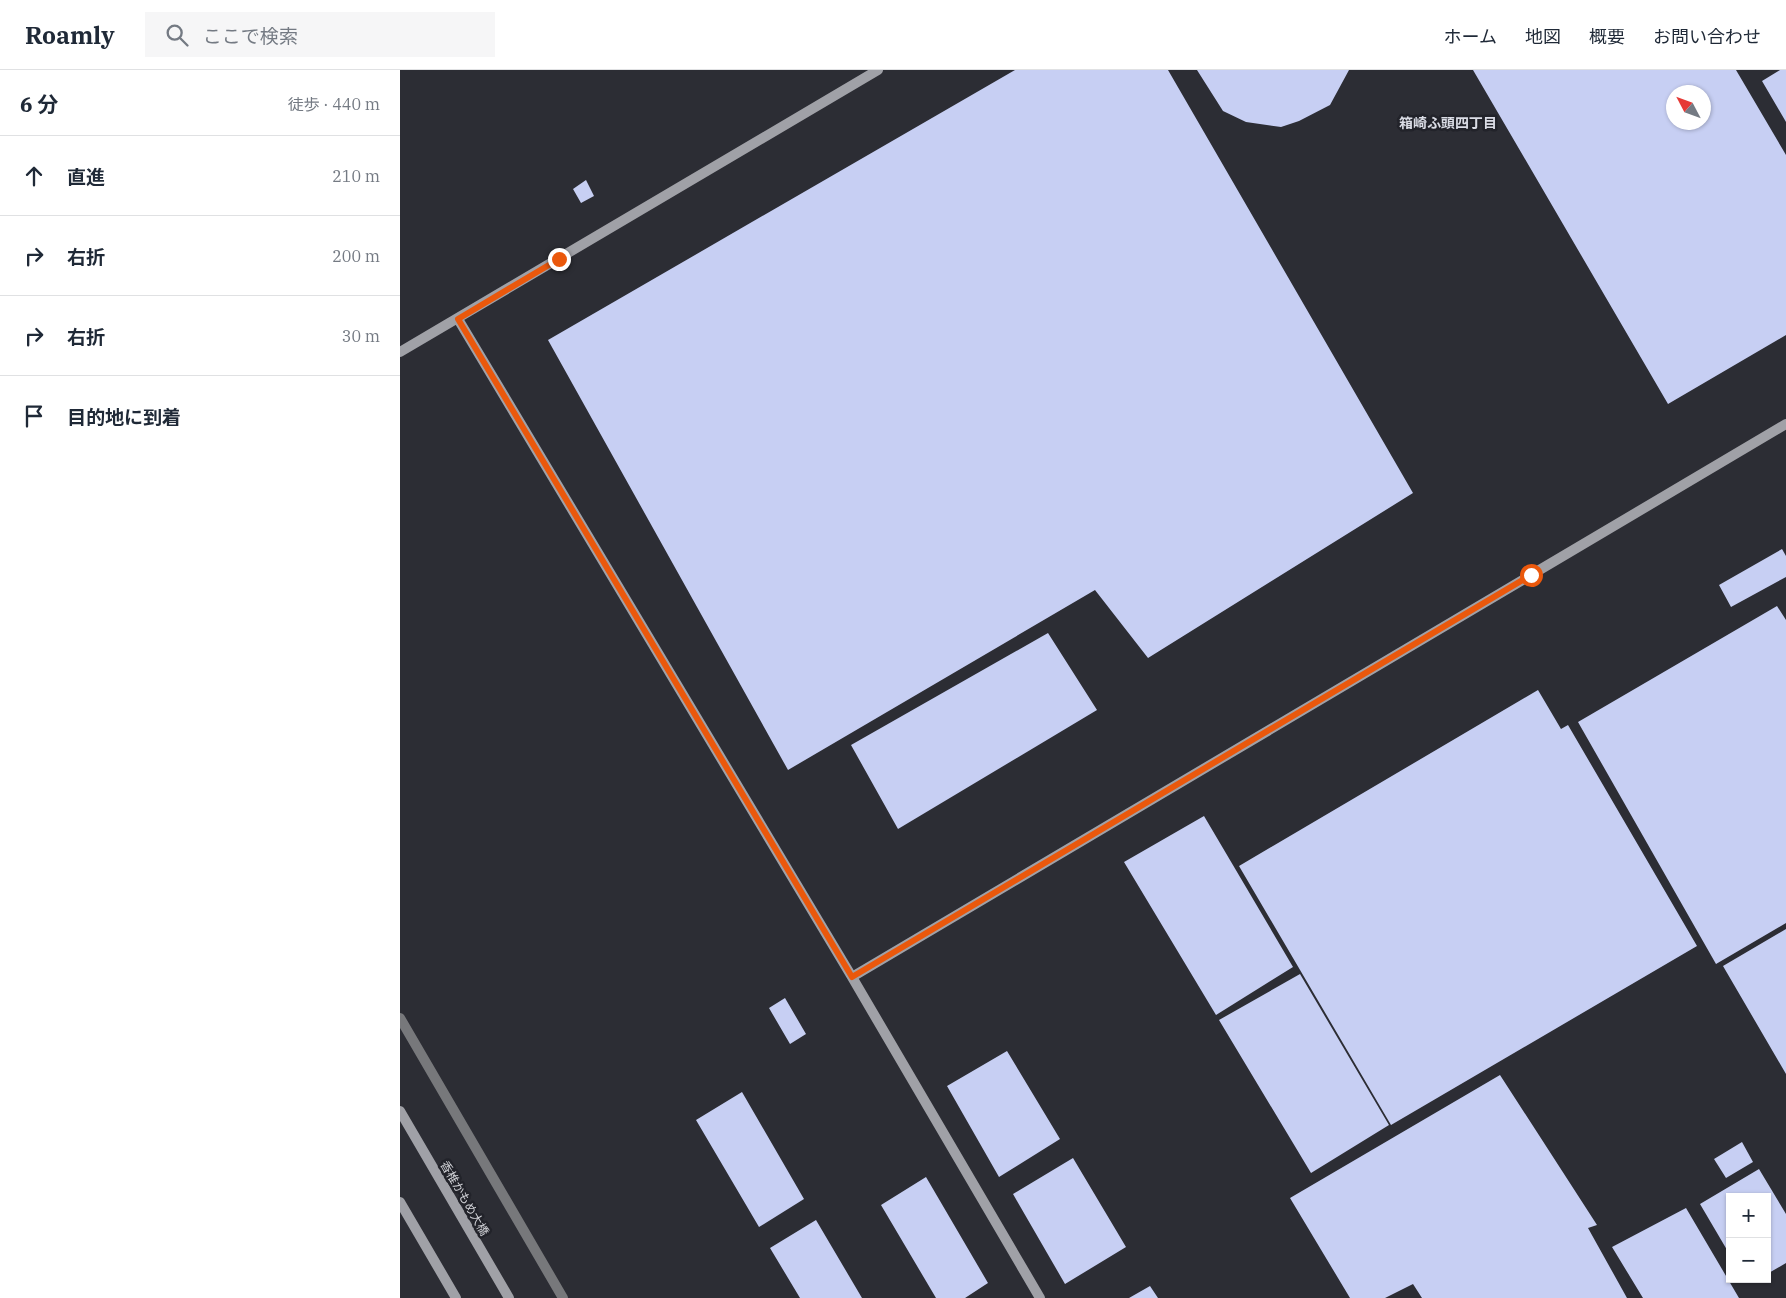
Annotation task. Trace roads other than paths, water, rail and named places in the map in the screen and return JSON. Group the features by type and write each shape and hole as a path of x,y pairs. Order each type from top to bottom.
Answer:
{"street":[{"path":"400,352 878,70"},
{"path":"458,319 852,977 1040,1298"},
{"path":"852,977 1786,424"},
{"path":"400,1018 563,1298"},
{"name":"香椎かもめ大橋","path":"400,1111 509,1298"},
{"path":"400,1202 456,1298"}],"district":[{"name":"箱崎ふ頭四丁目","path":"1448,123"}]}
